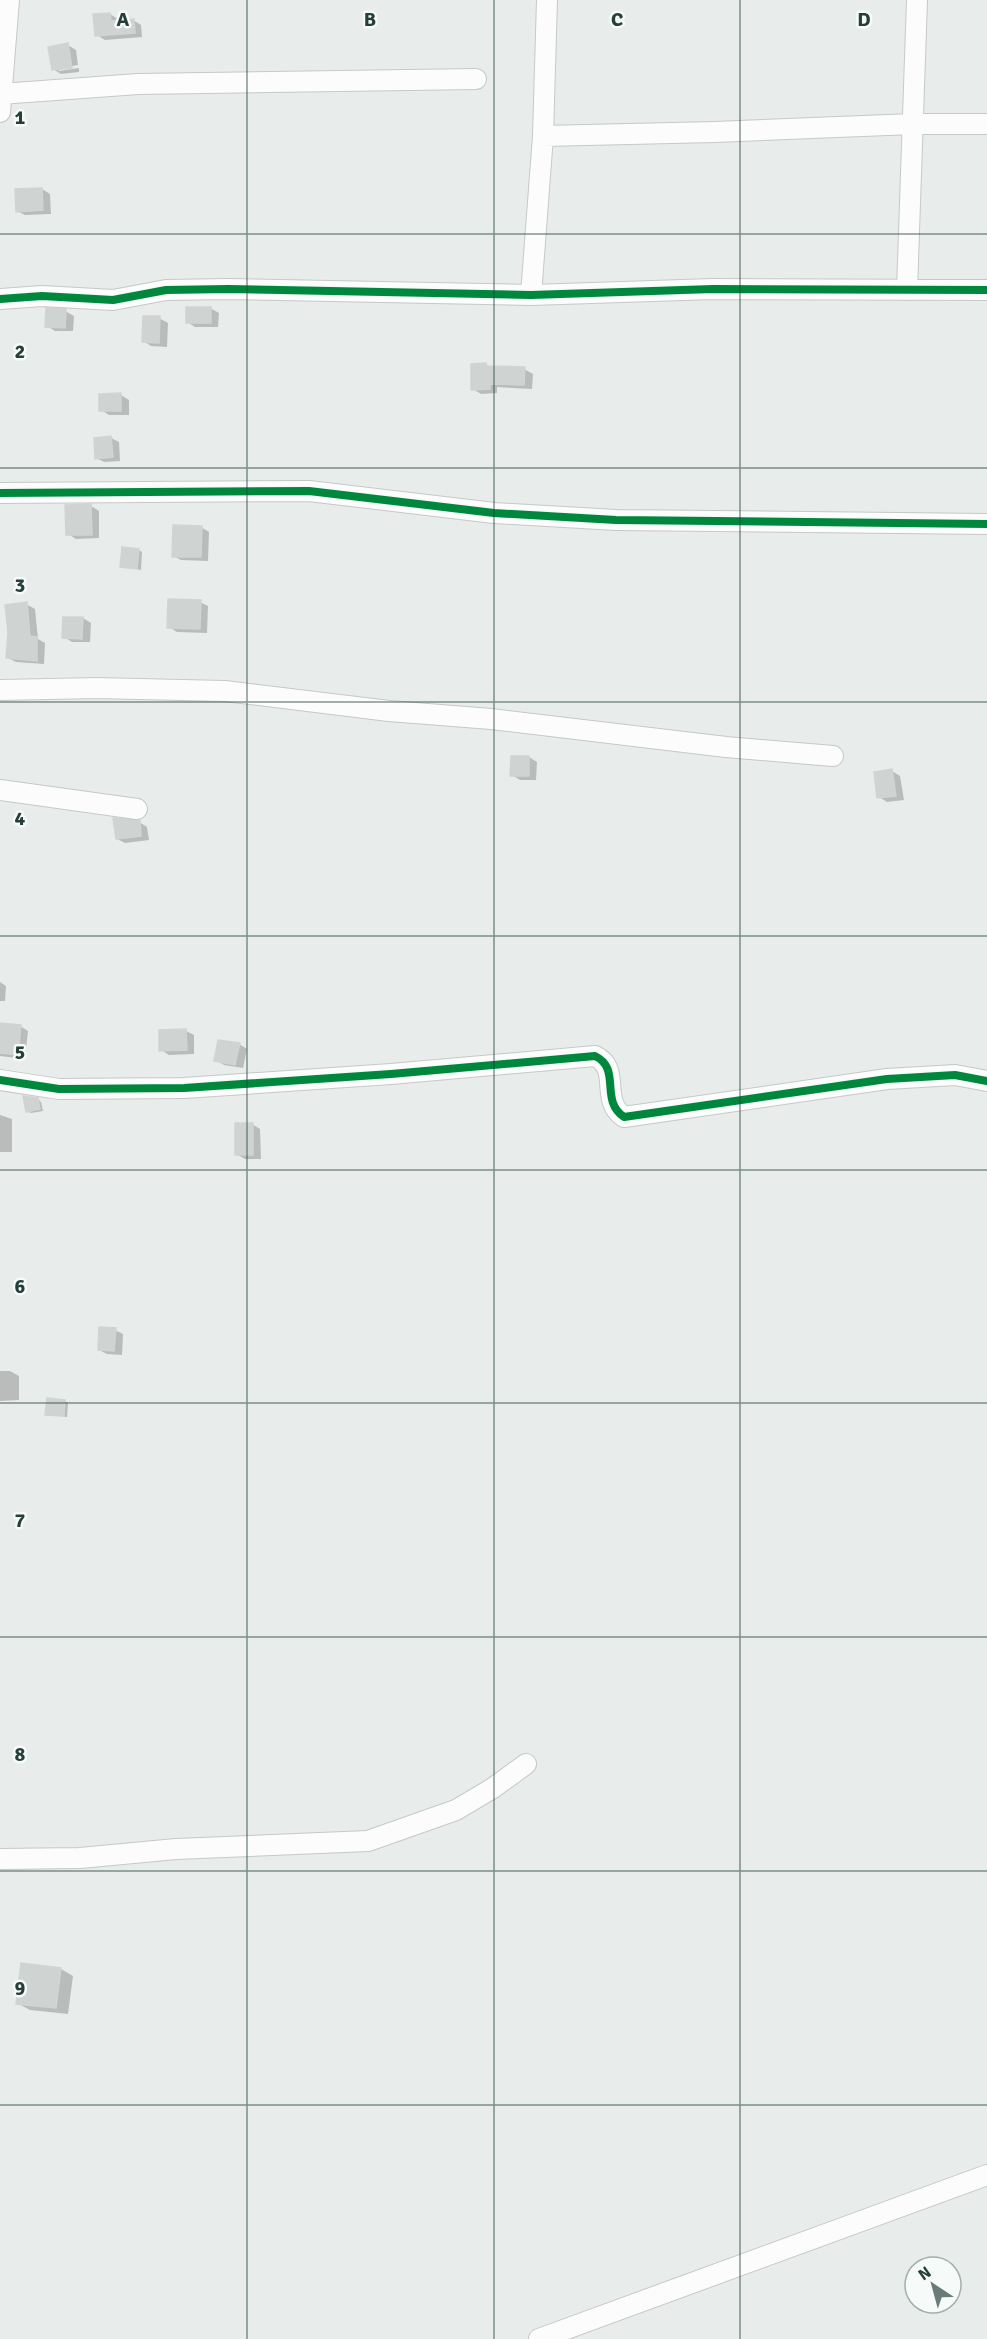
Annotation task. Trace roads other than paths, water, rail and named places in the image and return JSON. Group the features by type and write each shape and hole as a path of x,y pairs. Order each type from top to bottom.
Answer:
{"street":[{"path":"9,0 1,100 138,84 476,79"},
{"path":"531,295 543,136 548,0"},
{"path":"907,290 917,0"},
{"path":"543,136 913,124 987,124"},
{"path":"0,299 42,297 113,300 166,290 228,289 531,295 713,289 987,290"},
{"path":"0,493 309,491 494,513 616,520 987,524"},
{"path":"0,690 98,688 225,691 389,711 491,718 726,747 833,756"},
{"path":"0,790 137,809"},
{"path":"0,1080 59,1089 184,1088 391,1074 596,1056 604,1060 609,1069 612,1103 615,1111 624,1117 887,1079 955,1075 987,1081"},
{"path":"0,1859 71,1858 176,1850 368,1842 456,1810 493,1788 526,1764"},
{"path":"539,2339 987,2175"}]}
